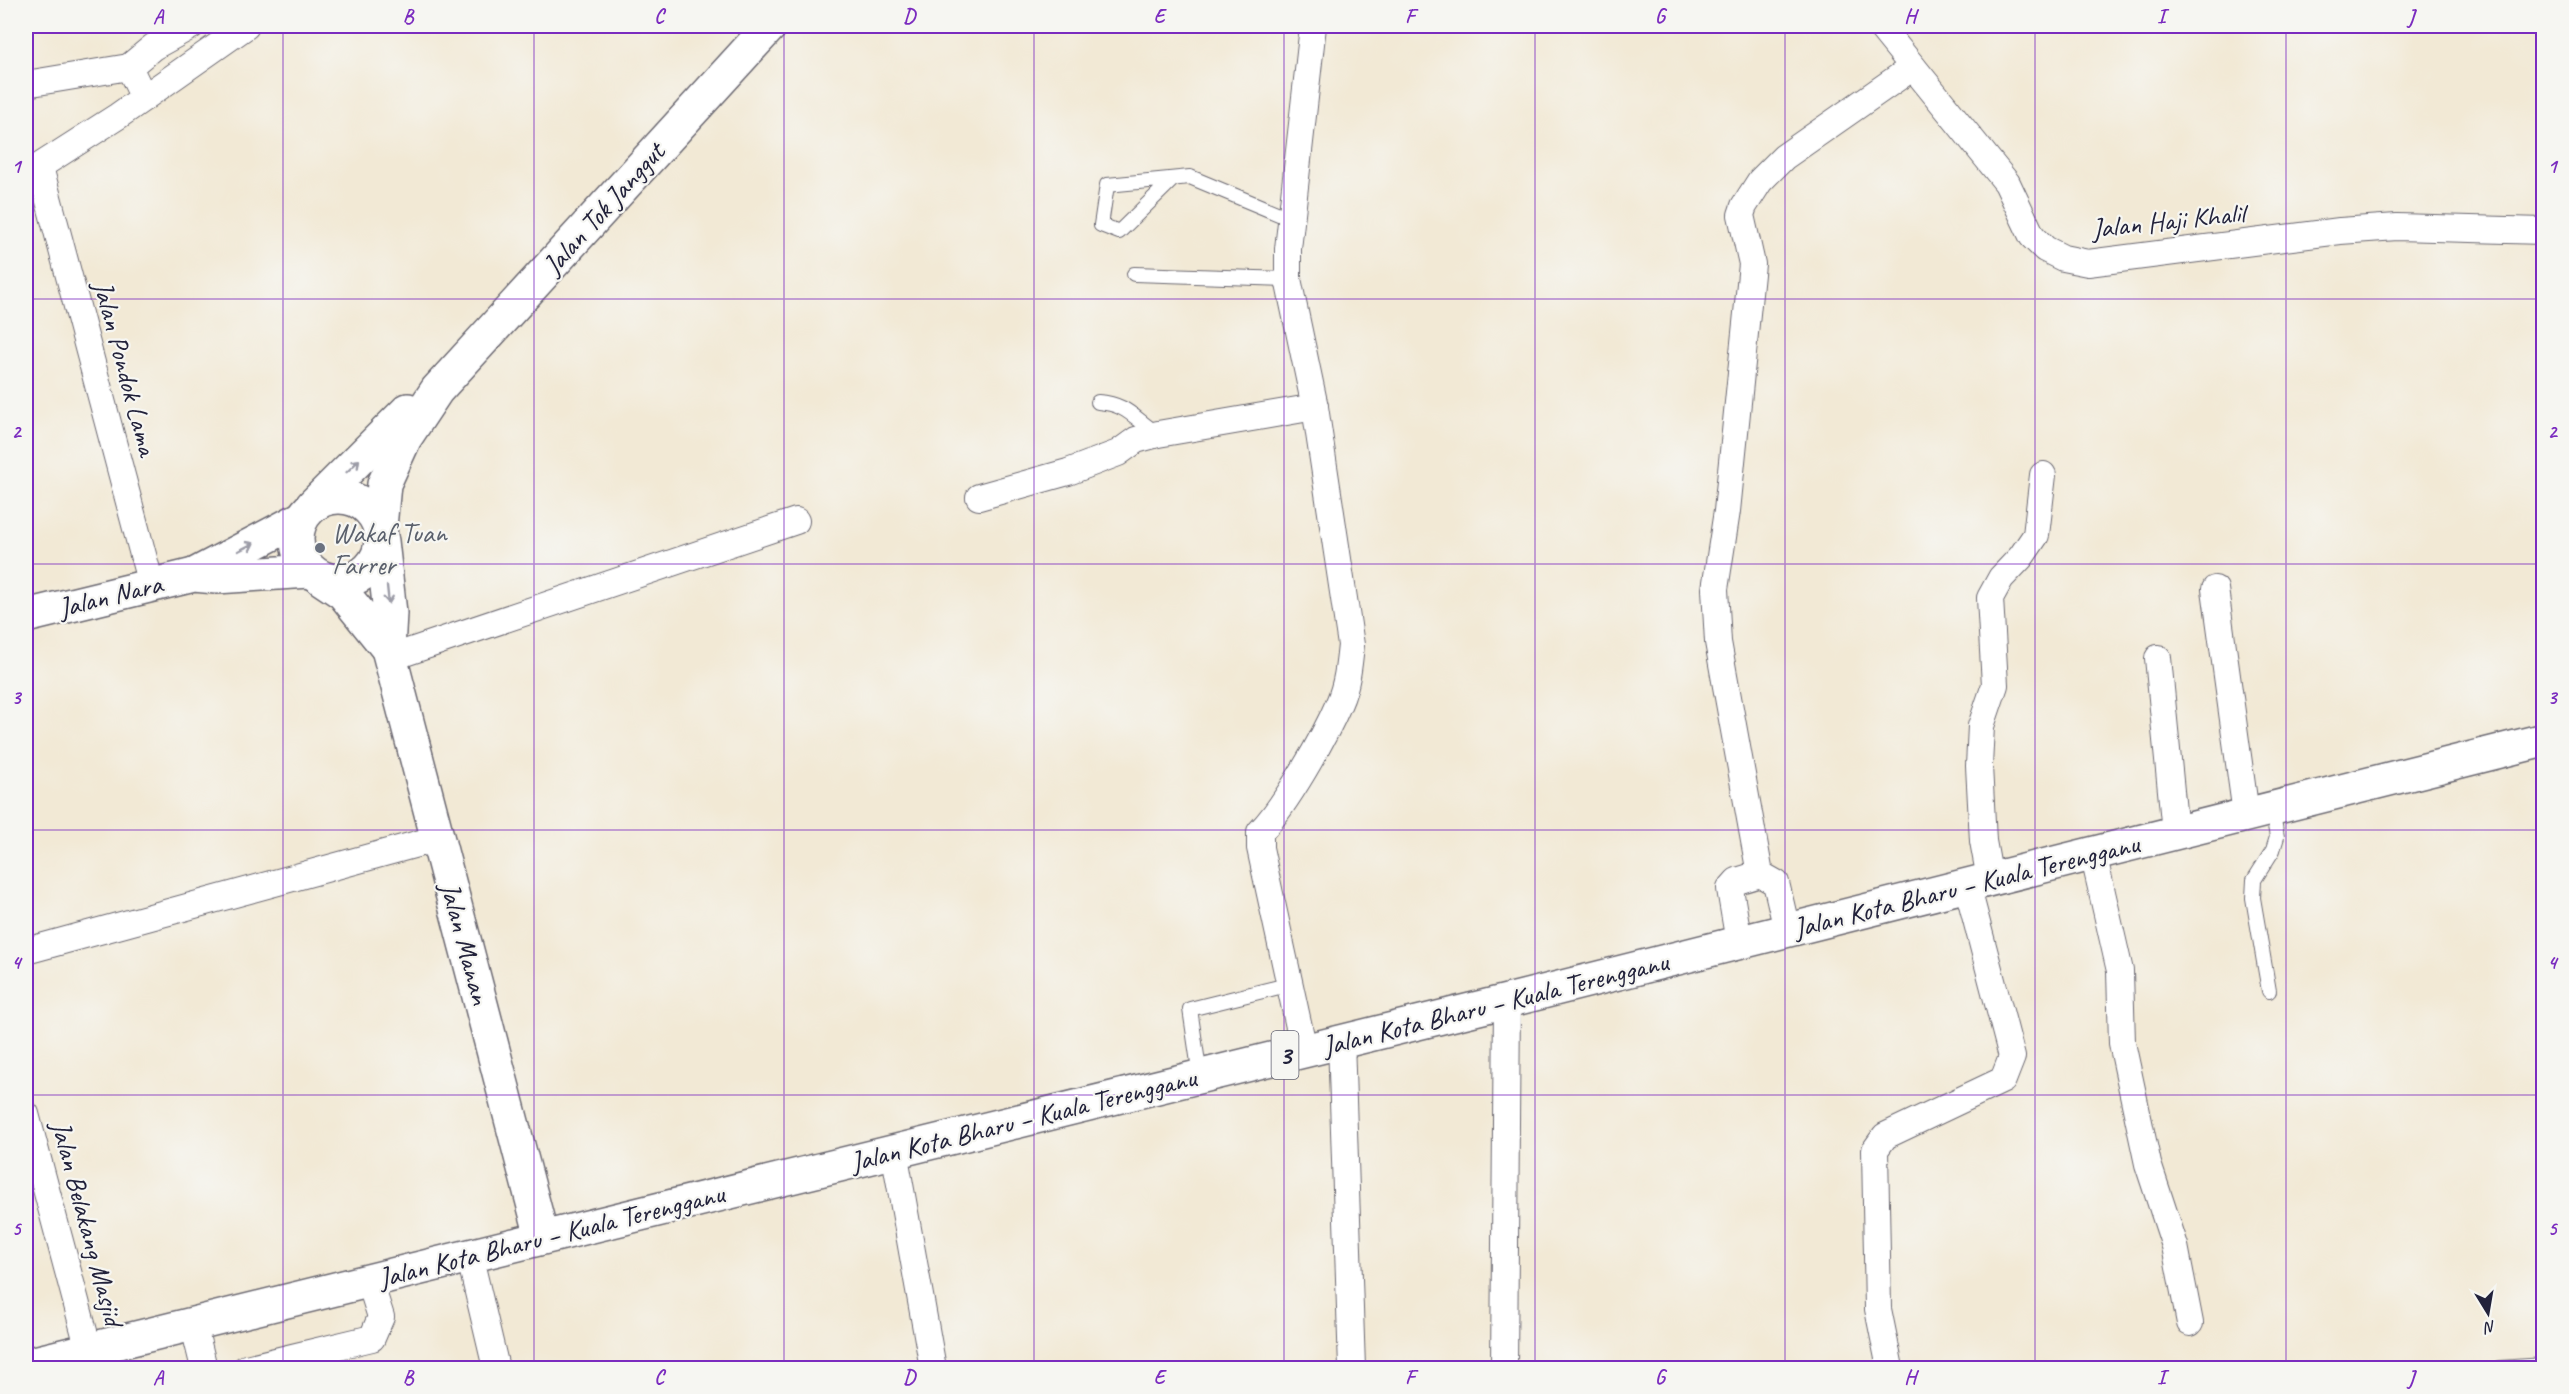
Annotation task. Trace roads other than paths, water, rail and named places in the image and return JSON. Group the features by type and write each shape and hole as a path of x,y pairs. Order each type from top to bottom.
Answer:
{"main road":[{"name":"Jalan Tok Janggut","path":"381,534 384,484 405,438 437,390 770,26"},
{"name":"Jalan Tok Janggut","path":"307,513 408,410 437,390"},
{"path":"338,497 352,499 365,505 374,515 381,534 380,554 372,566 362,575 349,581 336,582 316,575 302,560 297,547 297,532 307,513 324,500 338,497"},
{"name":"Jalan Nara","path":"194,575 210,564 307,513"},
{"name":"Jalan Manan","path":"381,534 390,613 389,653 542,1237"},
{"name":"Jalan Nara","path":"26,616 194,575 216,577 316,575"},
{"name":"Jalan Manan","path":"316,575 343,592 389,653"},
{"name":"Jalan Kota Bharu – Kuala Terengganu","path":"26,1365 469,1254 1508,1001 2544,740"}],"street":[{"path":"26,84 129,67 153,47 191,26"},
{"path":"1304,1050 1260,848 1260,832 1270,822 1310,757 1339,703 1348,672 1351,645 1315,407 1288,279 1288,249 1313,26"},
{"name":"Jalan Haji Khalil","path":"1880,26 2007,183 2032,237 2045,249 2063,258 2088,263 2340,231 2397,226 2544,231"},
{"name":"Jalan Pondok Lama","path":"151,585 33,171 144,98 237,28"},
{"path":"129,67 144,98"},
{"path":"1760,874 1718,642 1715,613 1715,589 1727,511 1752,264 1741,215 1760,181 1785,157 1912,67"},
{"path":"979,497 1068,472 1118,453 1137,440 1158,434 1315,407"},
{"path":"1890,1368 1878,1309 1875,1150 1885,1136 2003,1080 2012,1057 1979,882 1983,841 1981,726 1995,685 1990,597 2001,578 2021,557 2036,535 2043,475"},
{"path":"389,653 796,521"},
{"path":"2215,589 2259,811"},
{"path":"2158,658 2175,832"},
{"path":"26,951 439,838"},
{"path":"2093,853 2120,971 2122,1043 2148,1164 2175,1246 2190,1323"},
{"path":"1739,942 1730,889 1737,881 1760,874 1776,883 1787,930"},
{"path":"1504,1368 1508,1001"},
{"path":"1341,1041 1352,1368"},
{"name":"Jalan Belakang Masjid","path":"26,1114 89,1350"},
{"path":"894,1151 933,1368"},
{"path":"469,1254 496,1368"},
{"path":"246,1368 372,1338 381,1317 369,1279"},
{"path":"193,1323 204,1368"}],"lane":[{"path":"1173,179 1119,232 1101,225 1107,184 1190,177 1291,219"},
{"path":"1134,274 1288,279"},
{"path":"1098,402 1113,403 1127,409 1138,422 1158,434"},
{"path":"2259,811 2277,837 2273,850 2254,880 2253,898 2269,991"},
{"path":"1200,1076 1190,1009 1291,984"},
{"path":"2499,1368 2544,1365"}],"place":[{"name":"Wakaf Tuan Farrer","path":"320,548"}]}
